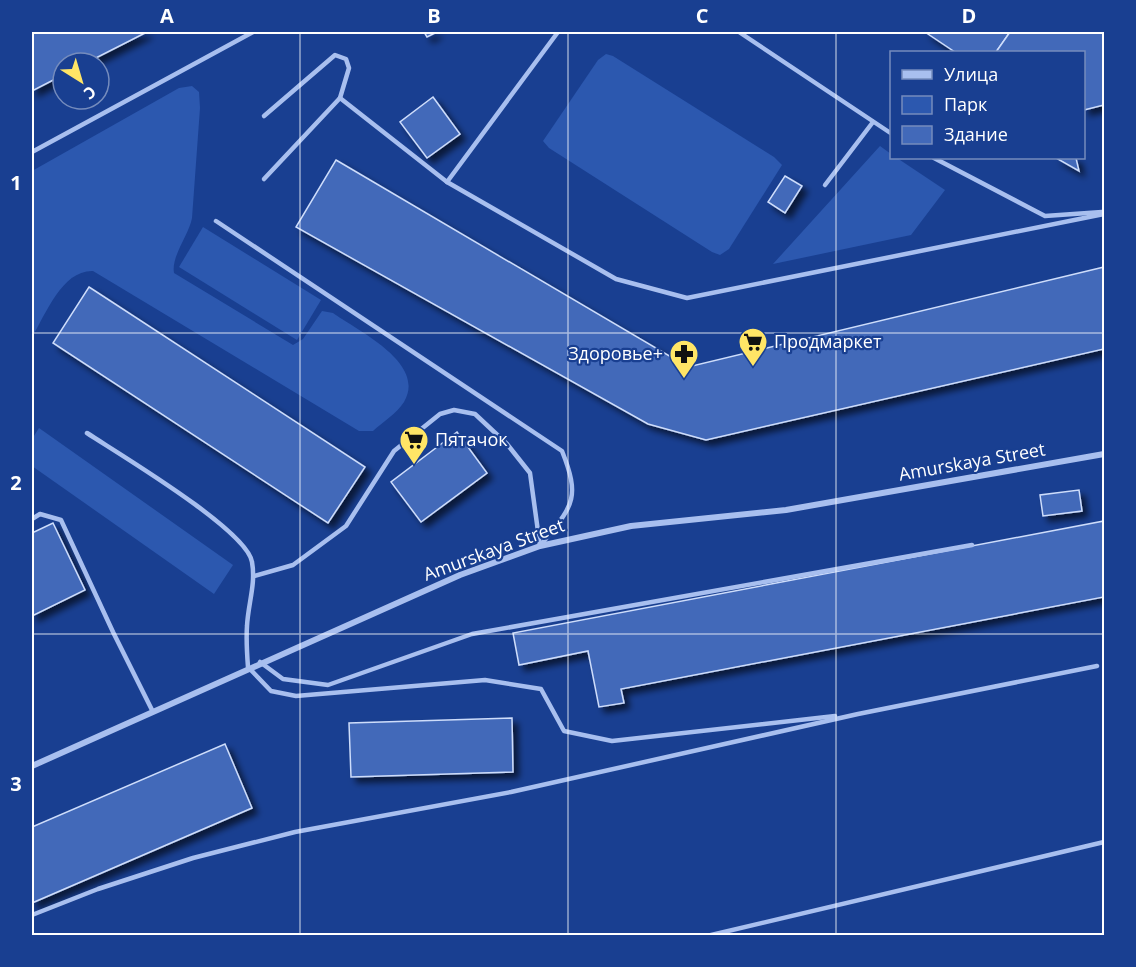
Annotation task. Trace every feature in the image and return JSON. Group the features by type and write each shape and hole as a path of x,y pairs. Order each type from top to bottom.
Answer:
{"street":[{"name":"Amurskaya Street","path":"32,766 248,667 460,575 540,546 631,526 786,510 1104,454"}],"lane":[{"path":"32,152 253,32"},
{"path":"550,32 553,40"},
{"path":"447,182 558,32"},
{"path":"739,32 890,133"},
{"path":"264,116 335,55 346,59 349,68 340,98 264,179"},
{"path":"340,98 447,182 616,279 687,298 1104,213"},
{"path":"825,185 873,122"},
{"path":"936,159 1045,216 1104,213"},
{"path":"216,221 562,451 574,481 568,510 540,546"},
{"path":"254,576 293,565 346,526 394,451 440,414 454,410 475,414 507,444 530,473 540,546"},
{"path":"87,433 214,519 242,542 252,558 254,576 247,625 248,667 271,691 296,696 485,680 541,689 564,731 612,741 858,714"},
{"path":"32,519 40,514 62,520 113,633 153,712"},
{"path":"260,662 283,679 328,685 472,634 972,545"},
{"path":"32,915 98,889 193,858 295,832 511,792 858,714 1097,666"},
{"path":"707,936 1104,842"}],"green space":[{"path":"606,54 613,56 774,157 782,165 729,249 720,255 549,148 543,141 598,60"},
{"path":"192,86 199,92 200,108 192,218 175,260 174,273 293,345 303,339 322,311 333,313 373,339 398,361 406,374 409,388 401,406 373,431 359,431 93,271 82,273 64,285 32,337 32,171 179,88"},
{"path":"880,146 890,153 890,159 898,159 945,190 911,235 773,264"},
{"path":"203,227 321,300 297,340 179,267"},
{"path":"39,428 233,565 214,594 32,466 32,439"}],"building":[{"path":"32,32 147,32 110,51 51,51 51,81 32,91"},
{"path":"424,32 437,32 427,37"},
{"path":"925,32 1010,32 997,51 954,51"},
{"path":"1010,32 1104,32 1104,105 1085,110 1085,51 997,51"},
{"path":"433,97 460,134 427,158 400,122"},
{"path":"1058,159 1076,159 1079,171"},
{"path":"336,160 688,367 1104,267 1104,349 706,440 648,424 296,227"},
{"path":"785,176 802,186 785,213 768,202"},
{"path":"89,287 365,467 328,523 53,343"},
{"path":"457,432 487,473 421,522 391,482"},
{"path":"1079,490 1082,511 1043,516 1040,495"},
{"path":"1104,521 1104,597 621,689 624,703 599,707 588,651 519,665 513,633"},
{"path":"53,523 85,590 32,616 32,533"},
{"path":"512,718 513,772 351,777 349,723"},
{"path":"225,744 252,808 32,903 32,827"}],"place":[{"name":"Продмаркет","path":"753,368"},
{"name":"Здоровье+","path":"684,380"},
{"name":"Пятачок","path":"414,466"}]}
